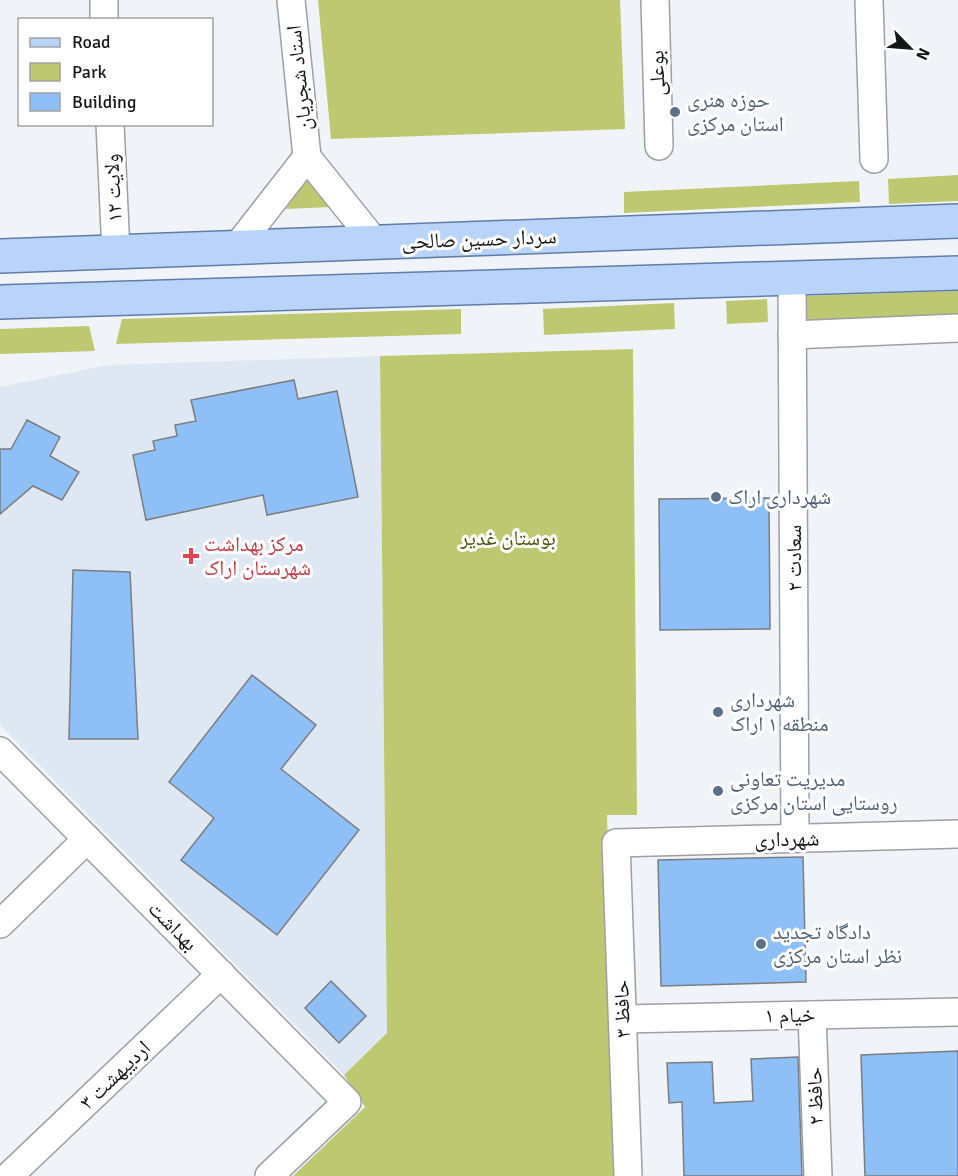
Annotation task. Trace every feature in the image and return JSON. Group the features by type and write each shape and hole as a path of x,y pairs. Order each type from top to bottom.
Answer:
{"main road":[{"name":"سردار حسین صالحی","path":"0,256 958,221"},
{"path":"0,302 958,273"}],"street":[{"path":"104,0 105,18"},
{"name":"استاد شجریان","path":"291,0 307,157"},
{"name":"بوعلی","path":"655,0 659,146"},
{"path":"869,0 874,159"},
{"name":"ولایت ۱۲","path":"110,126 116,252"},
{"path":"236,248 307,157 375,243"},
{"name":"سعادت ۲","path":"792,278 795,838"},
{"path":"792,335 958,328"},
{"name":"بهداشت","path":"0,751 346,1102 269,1176"},
{"name":"شهرداری","path":"616,843 958,834"},
{"path":"0,924 87,839"},
{"name":"حافظ ۳","path":"616,843 628,1176"},
{"name":"اردیبهشت ۳","path":"9,1176 220,974"},
{"name":"خیام ۱","path":"623,1019 958,1012"},
{"name":"حافظ ۲","path":"812,1015 818,1176"}],"shaded area":[{"name":"مرکز بهداشت شهرستان اراک","path":"380,356 387,1033 344,1075 0,725 0,387 108,365"}],"green space":[{"path":"318,0 620,0 625,129 331,139"},
{"path":"307,175 332,207 286,209"},
{"path":"958,175 958,201 889,204 888,179"},
{"path":"859,181 860,202 624,213 624,192"},
{"path":"958,291 958,317 801,325 801,296"},
{"path":"767,299 768,322 727,324 726,301"},
{"path":"674,303 675,329 544,335 543,309"},
{"path":"461,309 461,334 116,344 122,319"},
{"path":"89,326 95,351 0,354 0,329"},
{"name":"بوستان غدیر","path":"633,349 637,815 607,815 618,1176 293,1176 365,1107 344,1075 387,1033 380,356"}],"building":[{"path":"294,380 298,399 337,391 358,497 267,515 263,495 146,520 133,455 155,450 153,441 177,436 175,425 196,421 191,400"},
{"path":"27,420 60,437 50,456 79,472 62,500 33,486 0,514 0,449 11,449"},
{"path":"769,498 770,629 660,630 659,499"},
{"path":"73,570 130,572 138,739 69,739"},
{"path":"252,675 316,725 281,769 359,830 277,935 181,860 214,818 169,782"},
{"path":"803,857 806,982 661,986 658,860"},
{"path":"331,981 366,1016 339,1043 305,1008"},
{"path":"958,1051 958,1176 865,1176 861,1055"},
{"path":"798,1057 802,1176 684,1176 682,1102 669,1103 667,1063 712,1062 714,1103 753,1101 751,1059"}],"place":[{"name":"حوزه هنری استان مرکزی","path":"675,112"},
{"name":"شهرداری اراک","path":"716,497"},
{"name":"مرکز بهداشت شهرستان اراک","path":"191,556"},
{"name":"شهرداری منطقه ۱ اراک","path":"718,712"},
{"name":"مدیریت تعاونی روستایی استان مرکزی","path":"718,791"},
{"name":"دادگاه تجدید نظر استان مرکزی","path":"761,944"}]}
